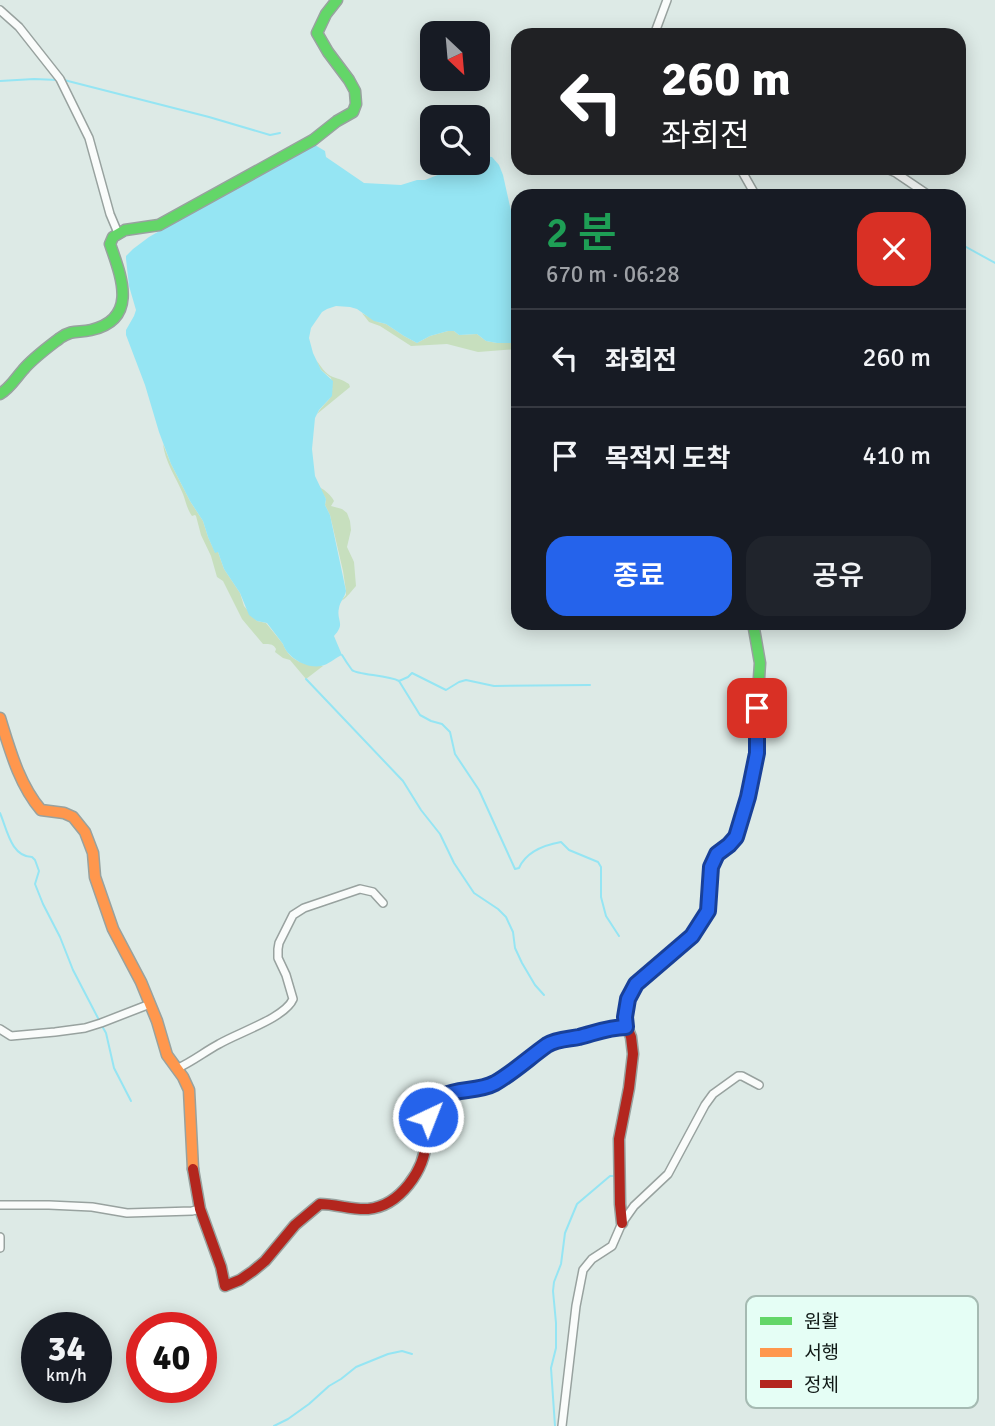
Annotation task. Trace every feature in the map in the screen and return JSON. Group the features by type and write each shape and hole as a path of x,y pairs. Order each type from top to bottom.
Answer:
{"street":[{"path":"0,394 13,384 20,373 62,338 71,332 88,331 104,325 121,312 124,305 122,282 110,244 118,233 159,225 313,140 337,121 354,112 356,91 317,33 326,14 337,0"},
{"path":"656,28 667,0"},
{"path":"0,10 19,27 57,73 89,138 110,214 118,233"},
{"path":"899,175 920,189"},
{"path":"622,1223 619,1139 633,1054 625,1017 628,999 636,984 692,936 705,917 709,904 711,867 717,854 736,837 757,753 760,663 754,630"},
{"path":"0,718 17,770 34,802 41,810 73,817 85,832 93,853 95,877 113,929 141,982 162,1034 167,1055 189,1090 192,1178 225,1286 263,1264 299,1221 320,1205 368,1209 383,1205 399,1195 424,1158 430,1111 442,1096 495,1083 552,1042 611,1027 626,1027"},
{"path":"176,1069 289,1007 293,999 278,958 278,949 289,922 298,911 360,889 373,892 383,903"},
{"path":"0,1029 11,1036 85,1028 150,1004"},
{"path":"562,1426 576,1306 583,1270 587,1263 612,1246 622,1223 641,1198 668,1174 713,1094 738,1076 759,1084"},
{"path":"0,1205 92,1207 127,1213 200,1209"},
{"path":"0,1237 0,1248"}],"green space":[{"path":"362,313 417,343 430,336 454,331 459,335 477,334 486,341 511,343 511,350 478,352 447,344 411,346 369,322"},
{"path":"316,360 328,374 350,387 317,414 330,399 332,386 331,378 321,370"},
{"path":"163,444 190,501 203,521 215,552 218,552 224,569 240,593 244,606 257,621 266,623 289,655 304,664 323,666 306,679 290,660 275,652 273,646 263,644 242,619 223,581 217,577 196,516 192,516 189,511 168,463"},
{"path":"319,487 333,499 331,506 342,509 350,521 347,547 354,562 356,586 341,601 346,595 343,571 330,515 325,505 326,499"}],"water":[{"path":"315,145 325,151 326,157 364,183 401,185 438,175 490,175 490,157 499,165 511,211 511,343 486,341 477,334 459,335 448,331 417,343 350,307 336,306 327,309 311,328 309,338 313,353 321,370 333,381 332,396 315,418 312,449 315,476 326,499 325,505 330,515 346,591 339,608 340,625 334,636 342,655 326,664 303,664 285,649 267,623 257,621 249,615 240,593 224,569 218,552 215,553 203,521 171,464 126,335 136,310 129,286 126,256 149,237"}],"waterway":[{"path":"0,81 58,80"},
{"path":"64,80 270,135 280,133"},
{"path":"966,247 995,263"},
{"path":"342,655 355,672 399,681 420,715 442,724 450,732 455,754 479,790 515,869 536,850 561,842 569,850 598,862 601,867 601,897 606,916 619,936"},
{"path":"399,681 412,673 446,690 466,680 494,686 590,685"},
{"path":"306,679 403,781 440,834 454,863 474,893 506,917 522,963 544,995"},
{"path":"0,813 14,847 35,860 39,871 35,884 73,970 99,1020"},
{"path":"102,1026 114,1068 131,1101"},
{"path":"555,1426 551,1368 556,1348 553,1291 561,1264 565,1233 577,1204 610,1176 614,1176"},
{"path":"274,1426 309,1404 356,1367 388,1354 402,1351 412,1354"}],"traffic: fast":[{"path":"0,394 31,361 60,338 72,332 91,330 116,316 123,295 110,244 113,237 125,230 159,225 313,140 353,112 356,104 355,91 317,33 326,14 337,0"},
{"path":"739,828 757,753 760,663 754,630"}],"traffic: slow":[{"path":"0,718 16,766 33,800 41,810 73,817 85,832 93,853 95,877 113,929 141,982 167,1055 189,1090 193,1169"},
{"path":"537,1052 555,1041 626,1027"}],"traffic: jam":[{"path":"622,1223 619,1139 633,1054 631,1037 625,1022 628,999 636,984 692,936 705,917 709,904 711,867 717,854 736,837 739,828"},
{"path":"193,1169 200,1209 225,1286 240,1280 265,1261 295,1225 320,1204 368,1209 380,1206 400,1194 409,1185 421,1163 429,1113 433,1104 455,1091 495,1082 537,1052"}],"route":[{"path":"428,1117 433,1105 442,1096 495,1083 552,1042 611,1027 626,1027 628,999 636,984 692,936 708,911 709,874 713,860 736,837 748,797 757,753 757,708"}]}
